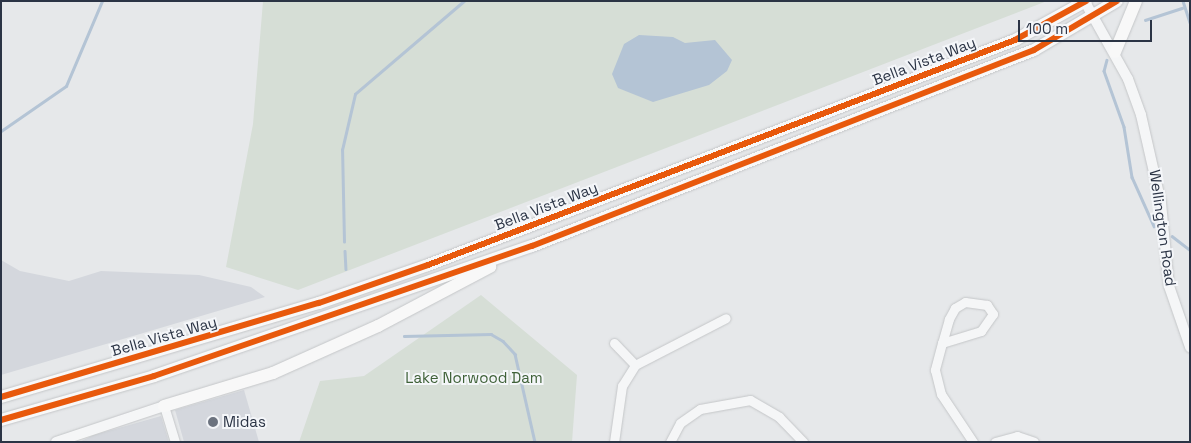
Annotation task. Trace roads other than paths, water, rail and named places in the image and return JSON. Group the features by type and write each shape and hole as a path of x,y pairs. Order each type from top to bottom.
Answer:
{"main road":[{"name":"Bella Vista Way","path":"1,420 154,376 532,246 918,97 1034,50 1094,17 1117,1"},
{"path":"1115,52 1136,1"},
{"name":"Bella Vista Way","path":"5,395 319,304 428,265 1015,40 1086,2"},
{"path":"164,406 273,373 378,326 532,246"}],"street":[{"name":"Wellington Road","path":"1086,2 1115,52 1150,149 1162,203 1169,286 1190,347"},
{"path":"942,343 981,331 993,314 987,305 965,302 955,308 942,343 935,370 941,394 973,442"},
{"path":"614,442 617,405 635,366 726,318"},
{"path":"614,343 635,366"},
{"path":"670,442 680,423 700,409 750,400 778,417 803,442"},
{"path":"56,442 164,406 175,442"},
{"path":"995,442 1017,436 1034,442"}],"water":[{"path":"639,35 673,37 685,43 715,40 732,60 727,71 709,85 653,102 618,88 612,74 624,44"}],"waterway":[{"path":"1,131 66,86 102,1"},
{"path":"344,242 342,150 355,94 464,1"},
{"path":"1183,1 1190,22"},
{"path":"1145,20 1182,8"},
{"path":"1107,60 1104,71 1124,127 1132,177 1154,226"},
{"path":"1172,236 1190,250"},
{"path":"345,251 346,269"},
{"path":"404,336 491,334 503,341 515,354 535,442"}],"place":[{"name":"Midas","path":"213,422"}],"park label":[{"name":"Lake Norwood Dam","path":"474,378"}]}
